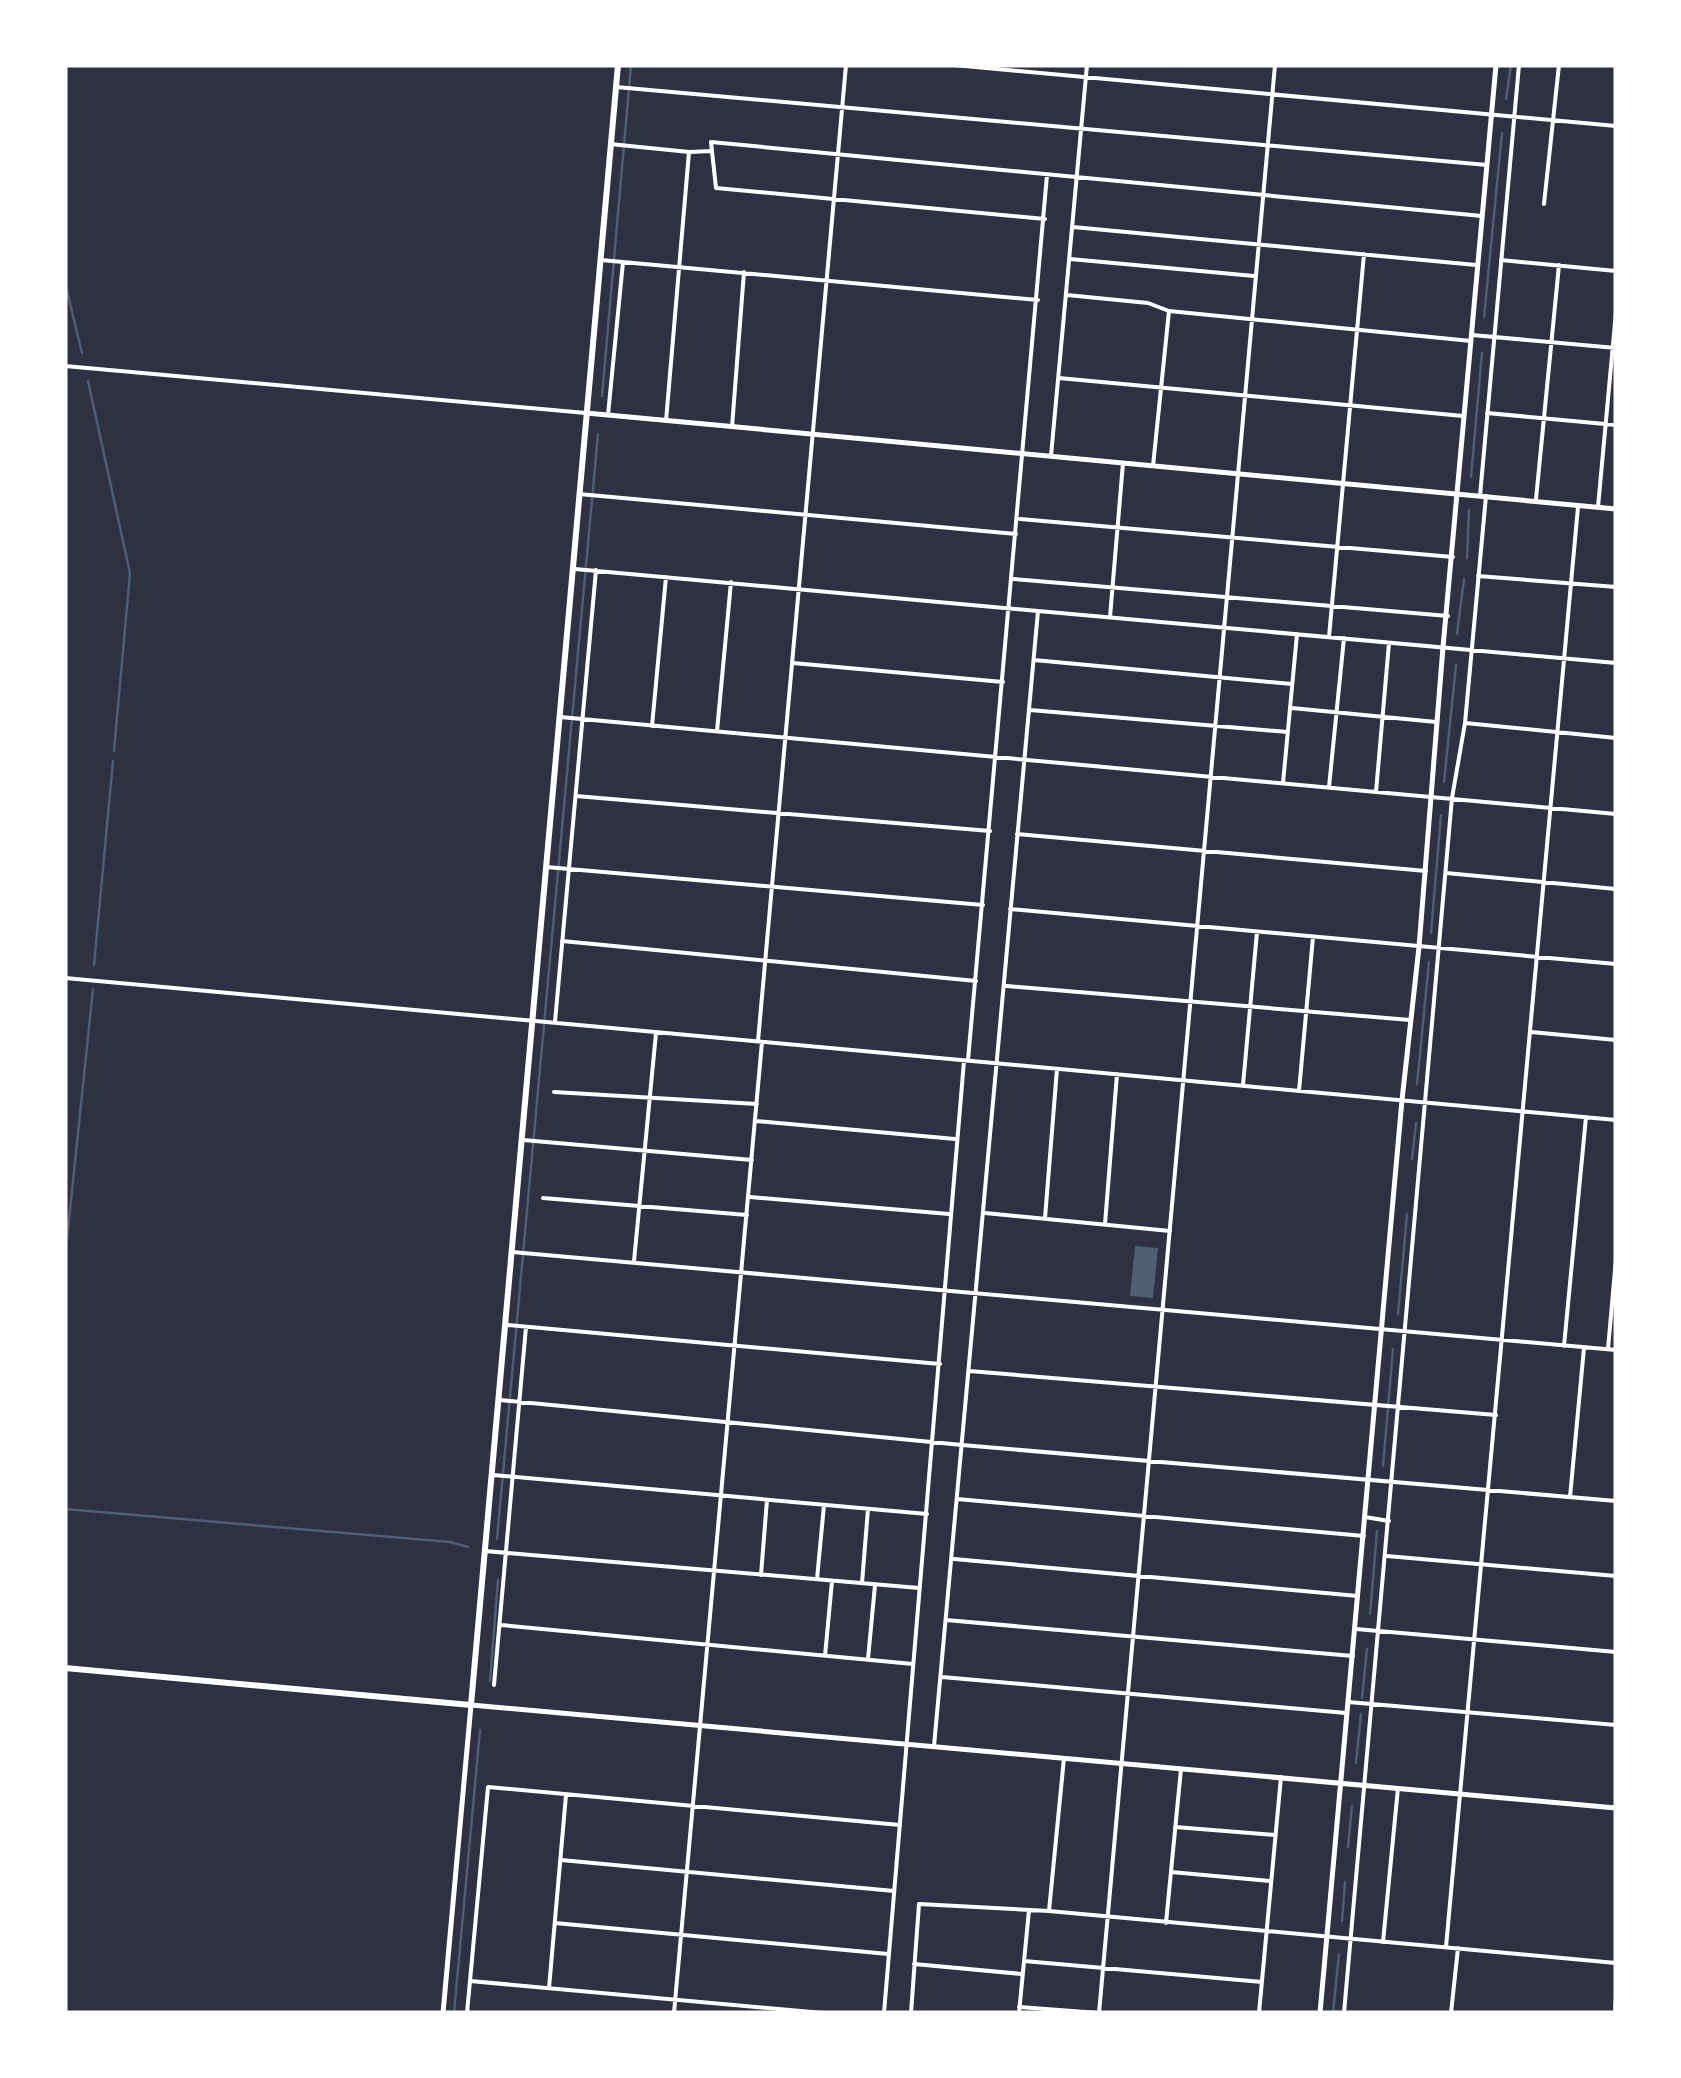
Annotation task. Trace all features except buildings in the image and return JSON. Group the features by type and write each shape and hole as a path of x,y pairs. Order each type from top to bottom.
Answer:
{"main road":[{"path":"65,1668 471,1705 526,1140 532,1021 564,717 586,413 605,260 620,87 618,65"}],"street":[{"path":"674,2013 756,1122 764,961 846,65"},
{"path":"954,65 1616,126"},
{"path":"1051,456 1087,65"},
{"path":"1028,1910 1019,2010 1099,2013 1275,65"},
{"path":"1320,2013 1402,1100 1420,947 1442,647 1448,616 1496,65"},
{"path":"1344,2013 1452,798 1465,723 1487,413 1519,65"},
{"path":"1544,204 1559,65"},
{"path":"620,87 1487,165"},
{"path":"1045,219 716,188 712,142 1483,216"},
{"path":"614,144 712,151"},
{"path":"666,421 689,152"},
{"path":"884,2013 940,1364 949,1214 976,981 1048,175"},
{"path":"1073,227 1478,265"},
{"path":"1329,637 1364,254"},
{"path":"1070,259 1256,276"},
{"path":"605,260 1038,300"},
{"path":"1500,260 1616,270"},
{"path":"608,415 620,262"},
{"path":"1536,501 1558,265"},
{"path":"732,427 744,272"},
{"path":"1066,295 1148,304 1169,311 1614,348"},
{"path":"1153,466 1169,311"},
{"path":"1598,507 1616,312"},
{"path":"65,366 1616,508"},
{"path":"1059,378 1464,416"},
{"path":"1487,413 1616,425"},
{"path":"1110,617 1123,463"},
{"path":"583,494 1016,534"},
{"path":"1446,1947 1578,505"},
{"path":"1018,519 1453,557"},
{"path":"576,569 1616,663"},
{"path":"555,1022 566,868 576,796 578,718 596,570"},
{"path":"1478,576 1616,588"},
{"path":"652,726 666,577"},
{"path":"1012,579 1448,616"},
{"path":"718,732 731,582"},
{"path":"934,1746 1038,611"},
{"path":"1284,784 1297,634"},
{"path":"1329,786 1344,638"},
{"path":"1376,792 1389,642"},
{"path":"1034,660 1292,684"},
{"path":"792,663 1003,682"},
{"path":"1290,708 1436,722"},
{"path":"1030,710 1288,732"},
{"path":"564,717 1616,814"},
{"path":"1465,723 1616,738"},
{"path":"576,796 990,830"},
{"path":"1017,834 1426,872"},
{"path":"550,867 982,905"},
{"path":"1445,873 1616,888"},
{"path":"1010,909 1616,964"},
{"path":"1243,1085 1257,932"},
{"path":"1299,1091 1313,937"},
{"path":"562,941 976,981"},
{"path":"65,978 1616,1120"},
{"path":"1004,986 1410,1020"},
{"path":"1530,1032 1616,1040"},
{"path":"634,1261 656,1033"},
{"path":"1045,1218 1057,1069"},
{"path":"1105,1224 1118,1074"},
{"path":"554,1092 757,1104"},
{"path":"1564,1346 1586,1117"},
{"path":"756,1122 956,1139"},
{"path":"526,1140 752,1160"},
{"path":"749,1197 949,1214"},
{"path":"543,1198 747,1215"},
{"path":"984,1213 1170,1231"},
{"path":"515,1252 1616,1350"},
{"path":"1608,1350 1616,1258"},
{"path":"508,1326 940,1364"},
{"path":"494,1685 523,1327"},
{"path":"1570,1497 1584,1348"},
{"path":"969,1371 1496,1415"},
{"path":"502,1400 962,1445 1616,1501"},
{"path":"495,1476 927,1514"},
{"path":"957,1499 1364,1536"},
{"path":"761,1575 767,1500"},
{"path":"817,1580 824,1504"},
{"path":"862,1584 868,1508"},
{"path":"1365,1517 1389,1521"},
{"path":"485,1551 920,1588"},
{"path":"1386,1556 1616,1576"},
{"path":"952,1559 1358,1596"},
{"path":"825,1656 832,1581"},
{"path":"868,1660 876,1584"},
{"path":"946,1620 1353,1656"},
{"path":"500,1625 913,1664"},
{"path":"1356,1628 1616,1652"},
{"path":"941,1676 1346,1713"},
{"path":"1348,1702 1616,1725"},
{"path":"443,2013 471,1705 1616,1808"},
{"path":"1049,1911 1064,1758"},
{"path":"1166,1923 1180,1768"},
{"path":"1259,2013 1281,1777"},
{"path":"468,2013 488,1787 900,1825"},
{"path":"1383,1942 1398,1788"},
{"path":"548,1988 566,1796"},
{"path":"1175,1827 1276,1835"},
{"path":"561,1860 894,1891"},
{"path":"1171,1872 1271,1881"},
{"path":"911,2013 919,1904 1049,1911 1616,1963"},
{"path":"555,1923 888,1954"},
{"path":"1451,2013 1458,1948"},
{"path":"1024,1960 1262,1982"},
{"path":"914,1964 1022,1974"},
{"path":"470,1981 824,2013"},
{"path":"1615,2013 1616,1996"}],"water":[{"path":"1135,1246 1158,1248 1153,1298 1130,1296"}],"waterway":[{"path":"602,396 631,65"},
{"path":"1506,99 1511,65"},
{"path":"1484,317 1502,133"},
{"path":"65,283 82,353"},
{"path":"1471,477 1482,353"},
{"path":"88,381 130,573 114,751"},
{"path":"497,1539 598,434"},
{"path":"1467,558 1469,510"},
{"path":"1457,634 1464,579"},
{"path":"1444,782 1456,665"},
{"path":"94,965 113,761"},
{"path":"1431,933 1441,815"},
{"path":"1417,1084 1429,962"},
{"path":"65,1258 93,989"},
{"path":"1412,1159 1416,1123"},
{"path":"1398,1314 1407,1214"},
{"path":"1383,1466 1393,1349"},
{"path":"65,1509 450,1542 468,1547"},
{"path":"1370,1614 1377,1531"},
{"path":"490,1681 498,1580"},
{"path":"1362,1698 1367,1649"},
{"path":"1356,1763 1361,1714"},
{"path":"454,2013 480,1730"},
{"path":"1348,1847 1352,1806"},
{"path":"1342,1921 1345,1882"},
{"path":"1333,2013 1339,1954"}]}
